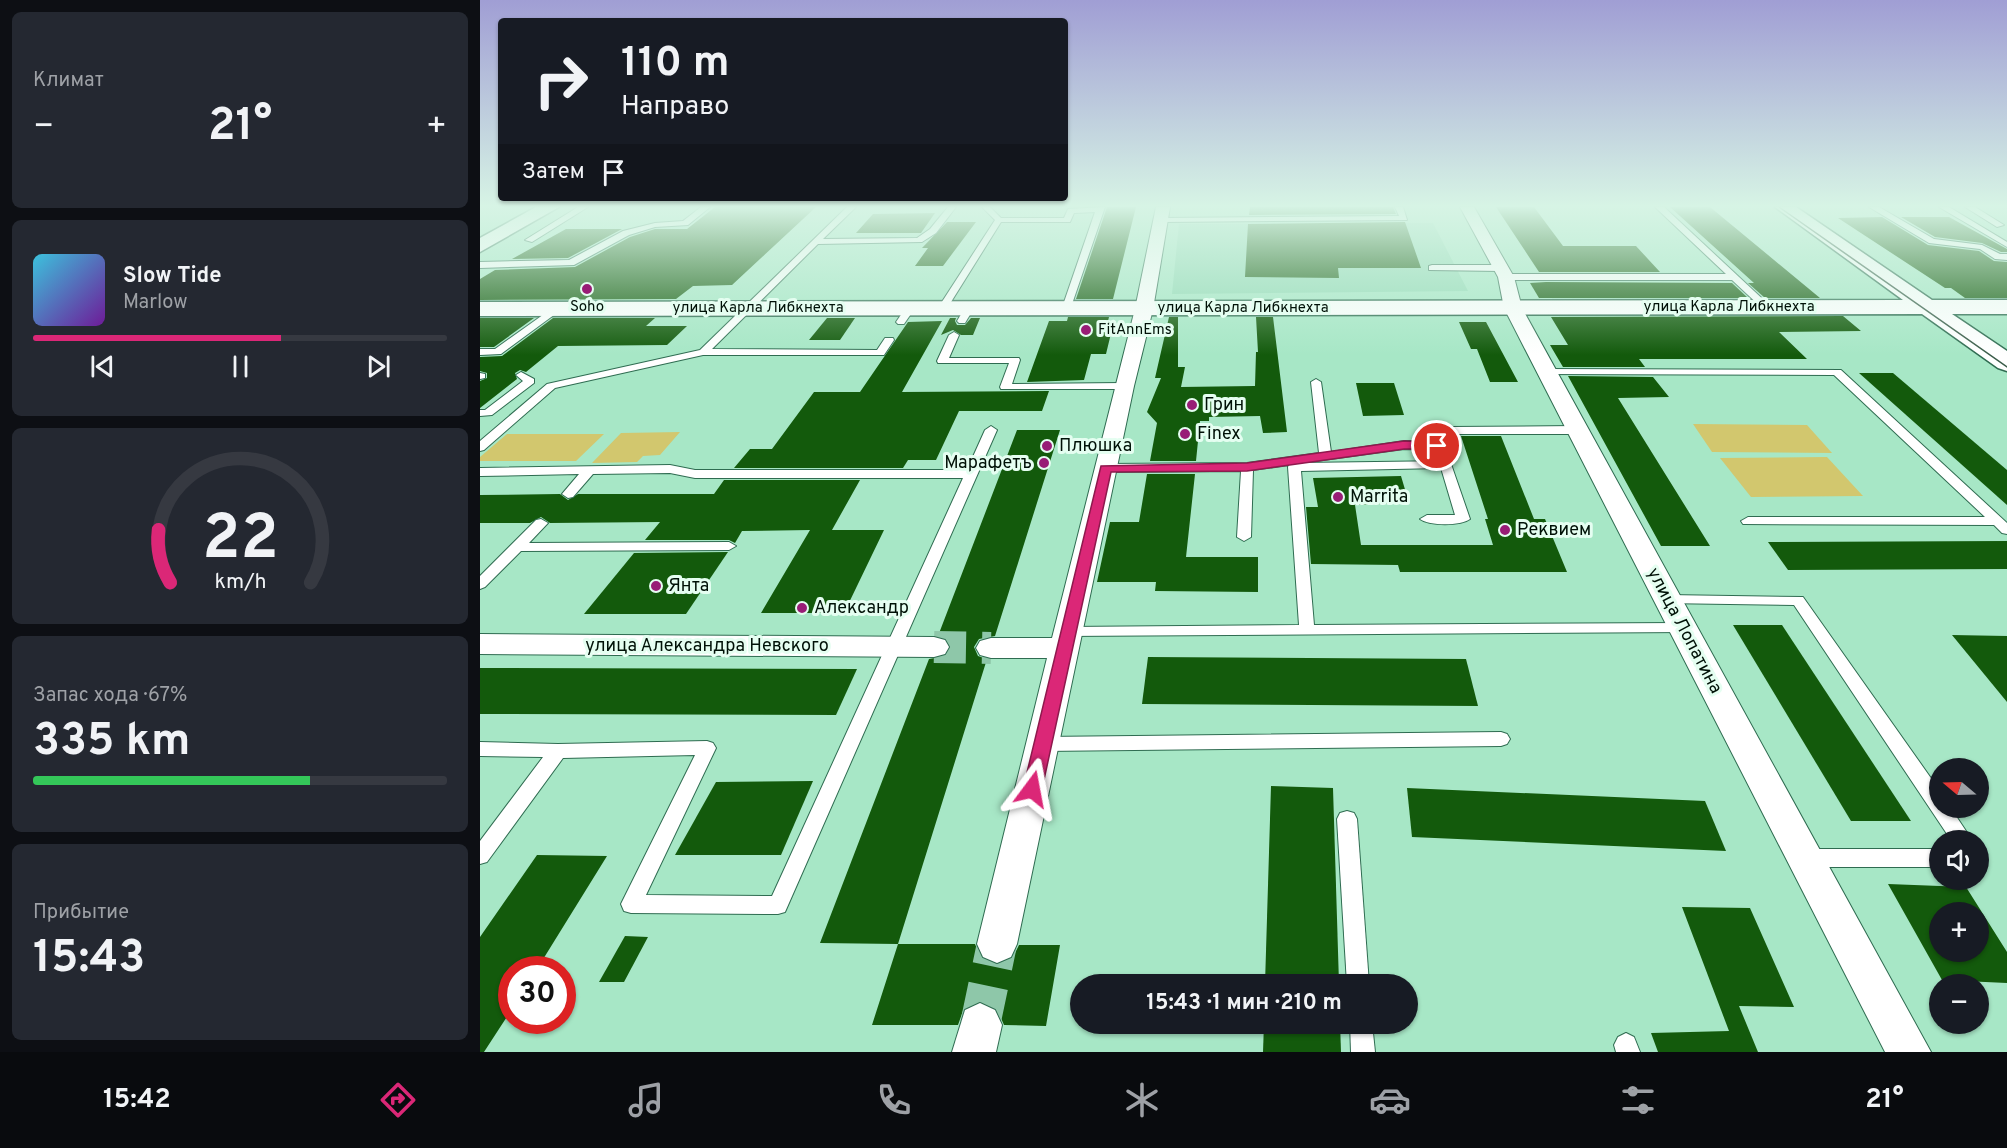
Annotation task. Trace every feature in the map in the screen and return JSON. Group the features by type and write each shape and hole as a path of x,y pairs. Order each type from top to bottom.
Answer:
{"street":[{"path":"997,944 1105,468 1144,309 1154,256"},
{"name":"улица Лопатина","path":"1495,256 1504,272 1513,308 1546,372 1909,1052"},
{"path":"1853,256 2007,363"},
{"name":"улица Карла Либкнехта","path":"480,309 752,308 906,315 1067,308 2007,307"},
{"path":"991,648 1066,640"},
{"name":"улица Александра Невского","path":"480,644 934,646"}],"lane":[{"path":"480,265 571,263 584,256"},
{"path":"703,352 752,308 803,256"},
{"path":"958,312 983,256"},
{"path":"1067,308 1085,256"},
{"path":"1711,256 1766,307"},
{"path":"1432,268 1504,272 1733,277"},
{"path":"480,364 557,309"},
{"path":"954,335 942,361 1015,360 1005,387 1124,386"},
{"path":"480,447 551,386 703,352 880,353 889,340"},
{"path":"480,352 497,352"},
{"path":"1546,372 1837,372 2002,526"},
{"path":"480,413 488,413 530,381 521,375"},
{"path":"1316,382 1325,455"},
{"path":"480,748 558,751 707,748 631,904 778,905 896,647 991,430"},
{"path":"1105,468 1247,467 1404,445 1453,446 1451,431 1577,430"},
{"path":"1307,630 1294,467 1446,464 1463,519 1427,519"},
{"path":"1244,537 1247,467"},
{"path":"480,472 670,469 695,474 971,474"},
{"path":"568,494 589,471"},
{"path":"1748,521 2002,526"},
{"path":"480,584 541,523"},
{"path":"517,547 729,546"},
{"path":"1667,600 1798,600 1929,791"},
{"path":"1066,640 1307,630 1683,628"},
{"path":"1042,744 1502,739"},
{"path":"480,856 558,751"},
{"path":"1347,819 1357,974"},
{"path":"1806,858 1929,858"},
{"path":"1362,1034 1363,1052"}],"shaded area":[{"path":"1176,256 1450,256 1468,291 1172,294"},
{"path":"1693,424 1807,425 1832,453 1712,452"},
{"path":"680,432 660,455 643,456 637,462 592,463 621,433"},
{"path":"507,434 604,434 576,461 480,461 480,457"},
{"path":"1827,457 1863,496 1751,497 1720,458"}],"building":[{"path":"517,256 572,256 568,258 512,259"},
{"path":"595,256 763,256 732,285 693,286 676,299 480,300 480,279 495,270 575,267"},
{"path":"922,256 950,256 943,266 915,266"},
{"path":"1090,256 1124,256 1113,299 1076,299"},
{"path":"1246,256 1417,256 1421,268 1338,268 1339,278 1245,277"},
{"path":"1528,256 1645,256 1660,272 1539,272"},
{"path":"1724,256 1769,256 1820,298 1765,298 1748,283 1754,283"},
{"path":"1896,256 1987,256 1994,261 2007,262 2007,298 1965,298 1951,288 1945,288"},
{"path":"1530,283 1732,283 1748,298 1539,298"},
{"path":"1843,316 1861,331 1779,332 1807,359 1639,359 1645,367 1563,367 1550,345 1568,345 1551,317"},
{"path":"1068,317 1109,317 1108,321 1114,321 1106,354 1091,354 1084,380 1027,382 1049,321 1067,321"},
{"path":"1169,317 1178,317 1178,367 1185,367 1181,387 1255,386 1256,352 1258,352 1256,317 1273,317 1287,432 1263,433 1260,416 1209,417 1209,421 1200,421 1196,461 1150,461 1157,423 1147,412 1161,378 1155,378"},
{"path":"480,318 534,318 494,347 480,347"},
{"path":"553,318 655,318 646,326 687,326 667,345 558,346 526,372 520,370 515,373 517,379 480,408 480,381 487,378 487,373 480,371 480,357 502,356"},
{"path":"827,318 855,318 840,340 809,340"},
{"path":"950,318 956,318 957,325 965,325 971,318 980,318 973,335 961,335 953,330 941,335"},
{"path":"942,321 902,392 1049,391 1042,411 959,411 936,460 908,460 903,468 734,468 750,449 772,449 814,392 860,392 908,322"},
{"path":"1459,322 1486,322 1518,382 1490,382 1477,349 1471,349"},
{"path":"1859,373 1893,373 2007,470 2007,505"},
{"path":"1568,376 1653,377 1669,397 1618,398 1710,546 1661,546"},
{"path":"1356,383 1394,383 1404,415 1363,416"},
{"path":"1017,430 1060,430 995,636 979,639 974,647 978,656 987,659 898,944 820,943 929,659 946,656 951,648 947,639 938,636"},
{"path":"1461,436 1501,436 1534,519 1545,519 1567,572 1400,572 1398,565 1311,564 1306,507 1318,507 1313,478 1401,476 1409,503 1355,505 1361,545 1493,545 1485,519 1488,519"},
{"path":"1147,474 1195,474 1186,557 1258,557 1258,592 1155,591 1156,582 1097,582 1110,522 1139,522"},
{"path":"724,480 860,480 832,530 884,530 844,613 761,613 810,530 742,531 735,543 729,540 645,540 660,522 550,523 541,517 530,523 480,523 480,495 560,494 568,500 578,494 714,494"},
{"path":"2007,541 2007,569 1788,570 1768,542"},
{"name":"Янта","path":"728,552 686,614 584,614 634,553"},
{"path":"1733,625 1782,625 1911,821 1851,821"},
{"path":"1952,635 2007,636 2007,702"},
{"path":"1148,657 1466,659 1478,706 1142,704"},
{"path":"480,668 857,669 836,715 480,714"},
{"path":"813,781 781,855 675,855 716,782"},
{"path":"1271,786 1333,788 1339,974 1265,974"},
{"path":"1407,788 1705,801 1726,851 1412,837"},
{"path":"537,855 607,856 545,956 498,956 498,1030 484,1052 480,1052 480,937"},
{"path":"1888,884 1929,886 1929,890 1968,890 1975,902 1929,902 1929,957"},
{"path":"1682,907 1750,908 1794,1007 1739,1006 1758,1052 1658,1052 1651,1033 1729,1031"},
{"path":"1989,923 2007,952 2007,983 1989,982 1989,974 1939,974 1932,962 1989,962"},
{"path":"625,936 648,937 624,982 599,982"},
{"path":"898,944 975,944 981,958 996,965 1012,959 1019,945 1060,945 1046,1026 1004,1025 997,1009 981,1001 964,1008 958,1025 872,1025"},
{"path":"1264,1034 1340,1034 1341,1052 1263,1052"}],"tunnel":[{"path":"934,647 991,648"},
{"path":"980,1025 997,944"}],"tram line":[{"path":"1849,256 2007,367"}],"place":[{"name":"Soho","path":"587,289"},
{"name":"FitAnnEms","path":"1086,330"},
{"name":"Грин","path":"1192,405"},
{"name":"Finex","path":"1185,434"},
{"name":"Плюшка","path":"1047,446"},
{"name":"Марафетъ","path":"1044,463"},
{"name":"Marrita","path":"1338,497"},
{"name":"Реквием","path":"1505,530"},
{"name":"Янта","path":"656,586"},
{"name":"Александр","path":"802,608"}],"route":[{"path":"1032,789 1105,468 1247,467 1404,445 1437,446"}]}
